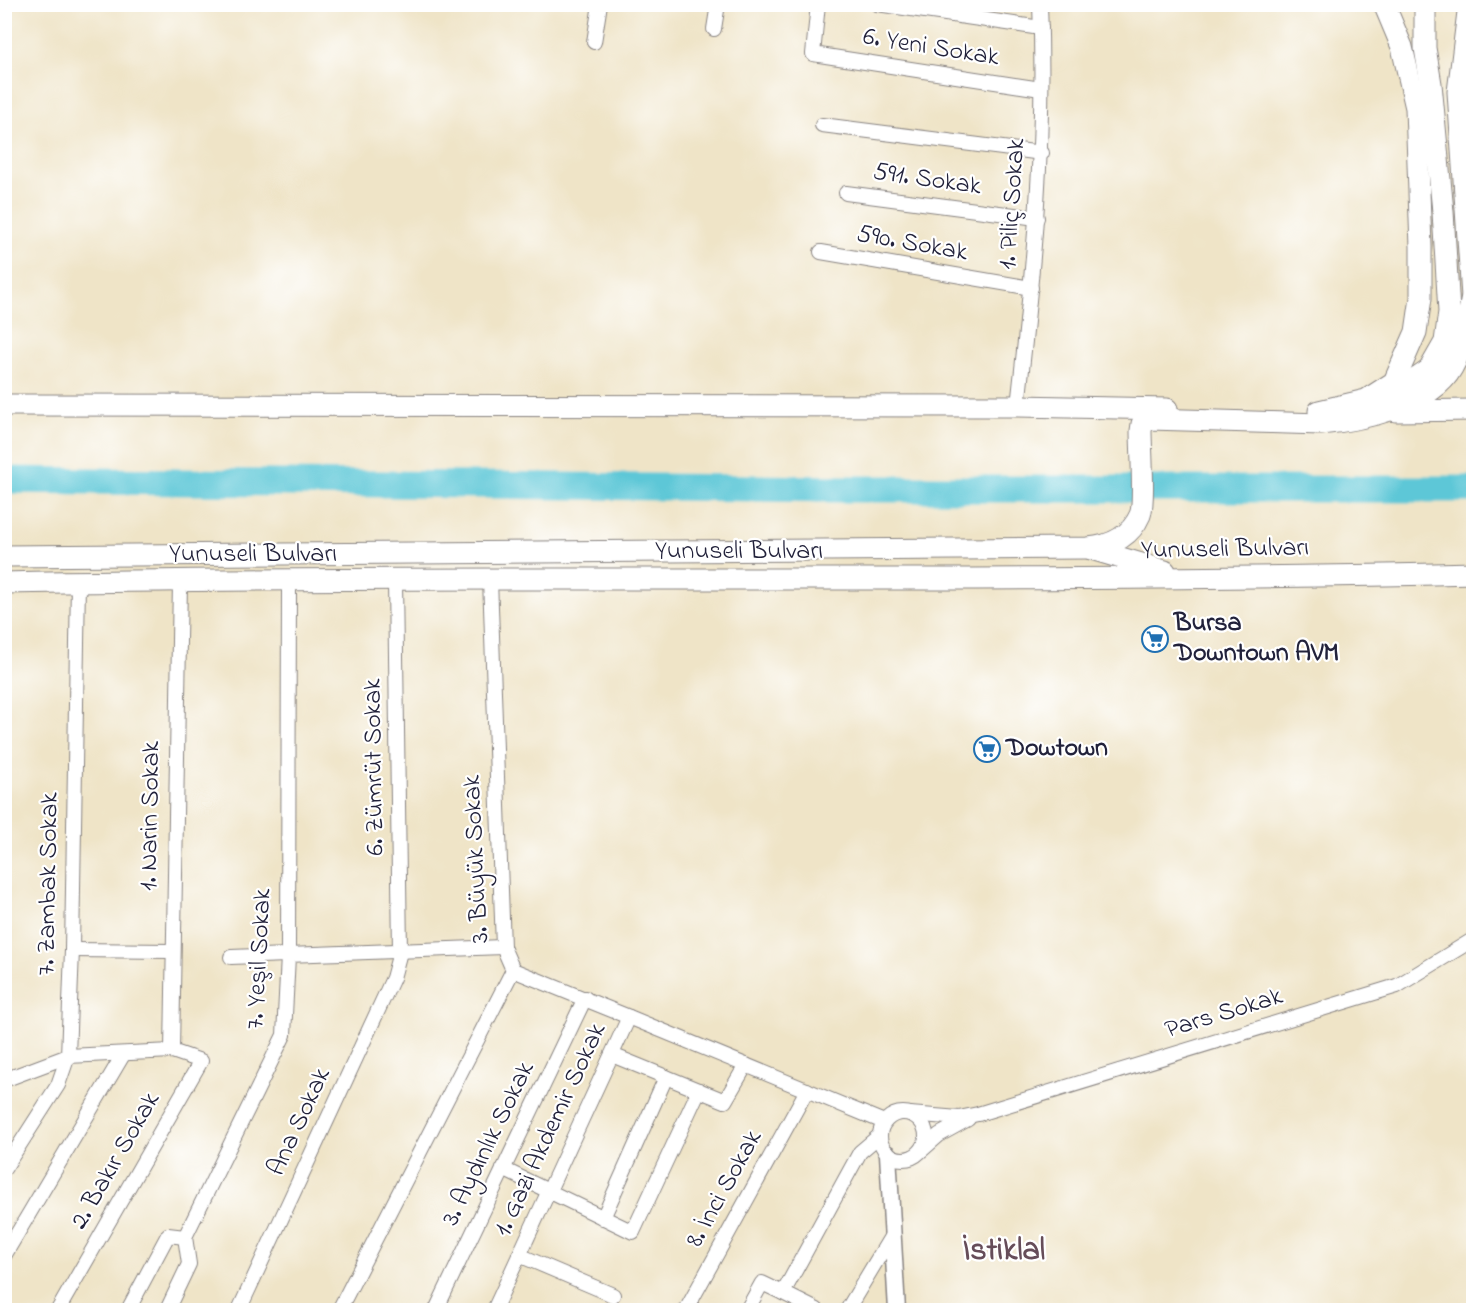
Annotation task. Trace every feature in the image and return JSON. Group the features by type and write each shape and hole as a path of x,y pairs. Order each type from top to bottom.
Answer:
{"main road":[{"path":"1319,411 1366,400 1394,382 1416,332 1421,298 1421,247 1416,108 1402,48 1384,4"},
{"path":"1353,411 1385,401 1408,387 1429,370 1445,342 1449,312 1448,275 1431,84 1425,48 1425,4"},
{"path":"1088,548 1108,546 1123,538 1140,514 1143,424 1150,419 1322,424 1347,422 1387,411 1432,392 1452,370 1473,306 1458,92 1461,51 1469,4"},
{"path":"4,405 1062,406 1319,411 1473,410"},
{"path":"1088,548 1151,568 1197,578"},
{"name":"Yunuseli Bulvarı","path":"4,556 1088,548"},
{"name":"Yunuseli Bulvarı","path":"4,583 490,579 1197,578 1473,573"}],"street":[{"path":"594,42 600,4"},
{"path":"714,30 718,4"},
{"name":"6. Yeni Sokak","path":"818,4 813,54 1041,89"},
{"path":"877,4 1041,28"},
{"name":"1. Piliç Sokak","path":"1018,406 1042,153 1040,4"},
{"path":"822,125 1042,153"},
{"name":"591. Sokak","path":"846,193 1037,218"},
{"name":"590. Sokak","path":"821,252 1031,288"},
{"name":"3. Büyük Sokak","path":"339,1311 513,970 503,947 490,579"},
{"name":"6. Zümrüt Sokak","path":"396,581 400,952"},
{"name":"7. Zambak Sokak","path":"4,1169 58,1085 68,1056 78,582"},
{"name":"1. Narin Sokak","path":"172,1051 180,582"},
{"name":"7. Yeşil Sokak","path":"185,1237 284,1035 288,956 289,582"},
{"name":"Pars Sokak","path":"978,1114 1398,986 1473,939"},
{"path":"231,957 503,947"},
{"path":"72,950 172,951"},
{"name":"Ana Sokak","path":"239,1311 393,978 400,952"},
{"name":"1. Gazi Akdemir Sokak","path":"494,1311 629,1017 513,970"},
{"name":"3. Aydınlık Sokak","path":"435,1311 585,998"},
{"path":"629,1017 807,1090 882,1128"},
{"path":"4,1080 68,1056 172,1051"},
{"name":"2. Bakır Sokak","path":"58,1311 201,1061 172,1051"},
{"path":"4,1256 123,1054"},
{"path":"612,1055 725,1101 746,1065"},
{"path":"603,1218 666,1077"},
{"path":"503,1169 633,1232 699,1090"},
{"name":"8. İnci Sokak","path":"686,1311 807,1090"},
{"path":"783,1293 860,1152 896,1114 959,1118 978,1114"},
{"path":"888,1154 902,1160 916,1156 925,1144 925,1129 917,1117 910,1114"},
{"path":"921,1150 939,1135 978,1114"},
{"path":"882,1128 880,1142 888,1154 897,1311"},
{"path":"128,1311 168,1235 185,1237 189,1264 167,1311"},
{"path":"847,1311 892,1235"},
{"path":"519,1255 613,1295"},
{"path":"747,1311 762,1283 817,1311"}],"waterway":[{"path":"4,480 844,489 1474,489"}],"place":[{"name":"Bursa Downtown AVM","path":"1155,639"},
{"name":"Dowtown","path":"987,749"}],"district":[{"name":"İstiklal","path":"1004,1251"}]}
